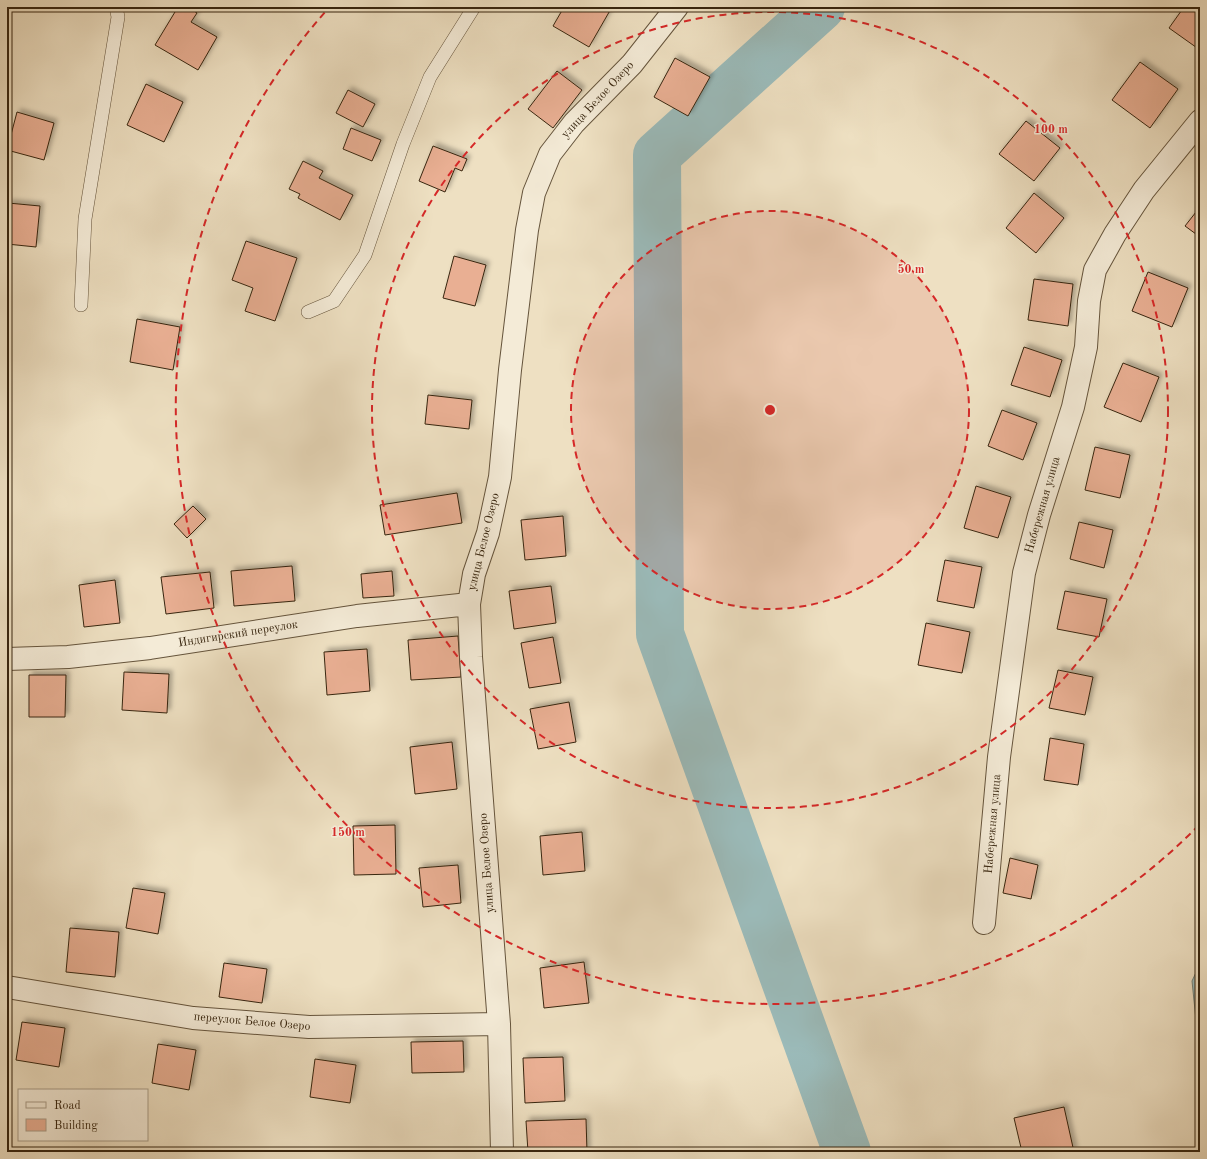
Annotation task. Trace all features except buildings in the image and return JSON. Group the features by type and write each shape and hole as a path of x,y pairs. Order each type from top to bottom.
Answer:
{"street":[{"name":"улица Белое Озеро","path":"502,1152 499,1024 471,657 469,604 474,574 488,533 500,477 511,363 527,230 534,192 550,154 574,123 632,64 676,7"},
{"name":"Набережная улица","path":"984,924 999,756 1024,573 1039,515 1072,407 1086,347 1089,301 1095,270 1115,234 1144,190 1200,121"},
{"name":"Индигирский переулок","path":"7,659 68,657 128,650 357,616 469,604"},
{"name":"переулок Белое Озеро","path":"7,987 193,1018 309,1028 499,1024"}],"lane":[{"path":"80,305 85,219 118,17 116,7"},
{"path":"308,312 334,301 365,255 404,144 430,77 459,28 474,7"}],"water":[{"path":"1200,964 1200,1059 1192,981"}],"waterway":[{"path":"821,7 657,155 660,634 847,1152"}]}
